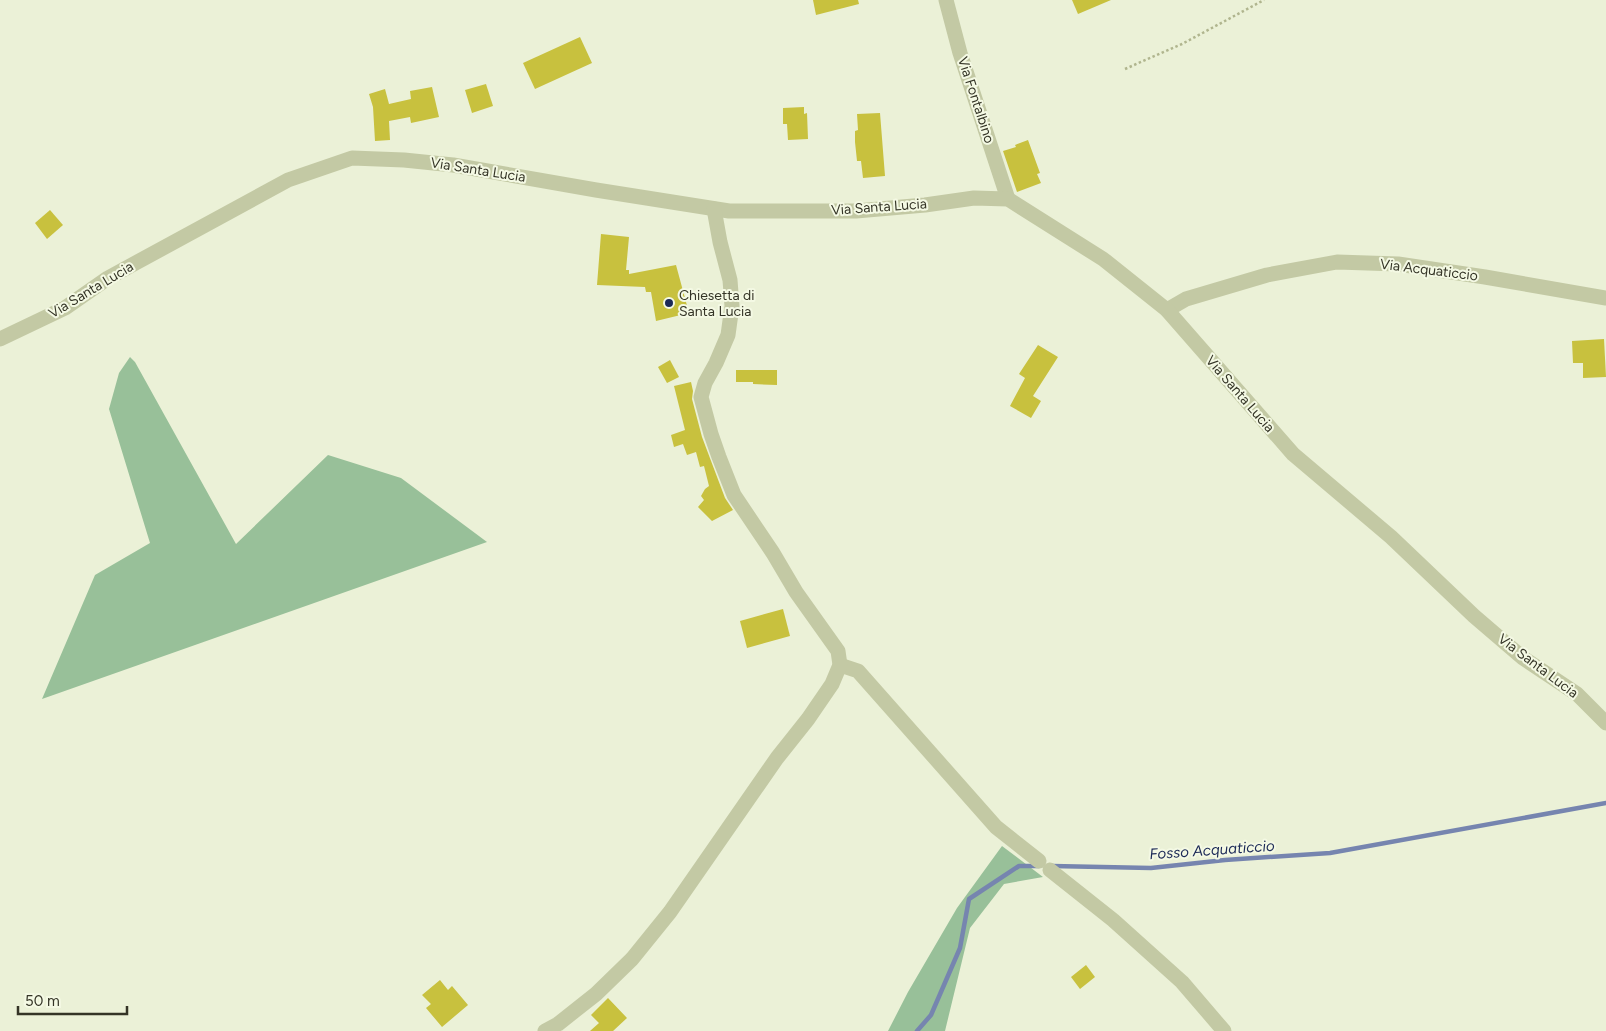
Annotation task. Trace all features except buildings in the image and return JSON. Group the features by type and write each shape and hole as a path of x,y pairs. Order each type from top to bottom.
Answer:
{"street":[{"name":"Via Fontalbino","path":"946,0 960,53 1008,199"},
{"name":"Via Santa Lucia","path":"0,340 64,308 108,278 288,180 352,158 404,160 453,165 729,211 856,211 925,205 974,198 1008,199 1104,258 1167,310 1293,454 1391,537 1474,616 1523,658 1577,694 1606,723"},
{"path":"545,1031 558,1024 602,988 632,959 714,851 778,758 808,719 832,684 840,665 838,651 796,592 768,545 734,495 711,434 701,397 705,383 728,335 732,306 730,280 714,209"},
{"name":"Via Acquaticcio","path":"1167,310 1186,299 1267,275 1337,262 1398,264 1606,298"},
{"path":"840,665 858,672 996,827 1113,920 1182,982 1224,1031"}],"path":[{"path":"1125,69 1182,44 1264,0"}],"green space":[{"path":"130,357 135,362 236,544 328,455 401,478 487,542 42,699 95,575 150,543 109,409 119,373"},
{"path":"1002,846 1043,877 1004,884 970,928 945,1031 888,1031 908,992 957,908"}],"waterway":[{"name":"Fosso Acquaticcio","path":"1052,866 1151,868 1225,860 1330,853 1606,803"},
{"name":"Fosso Acquaticcio","path":"917,1031 931,1015 960,948 969,899 1019,866 1039,866"}],"place":[{"name":"Chiesetta di Santa Lucia","path":"669,303"}]}
